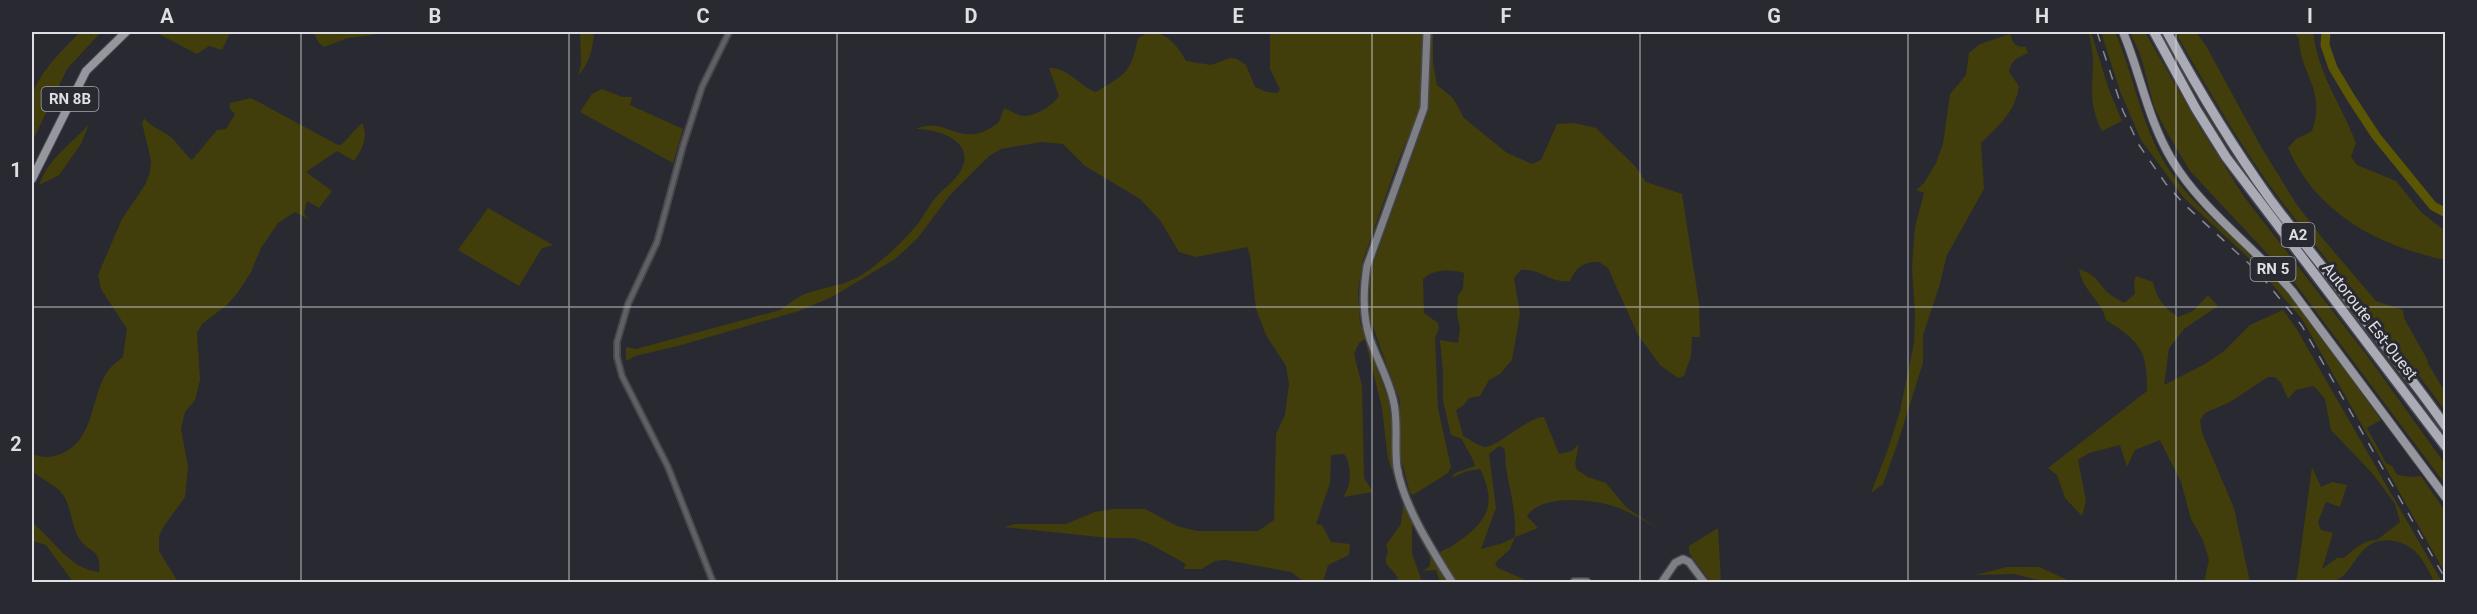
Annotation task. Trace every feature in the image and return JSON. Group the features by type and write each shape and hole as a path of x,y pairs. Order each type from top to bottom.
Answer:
{"highway":[{"name":"Autoroute Est-Ouest","path":"2154,32 2226,157 2290,244 2397,380 2445,447"},
{"name":"Autoroute Est-Ouest","path":"2167,32 2216,116 2259,183 2401,366 2445,427"}],"main road":[{"name":"RN 8B","path":"32,179 86,71 126,32"},
{"name":"RN 5","path":"2123,32 2147,109 2173,162 2203,201 2274,270 2292,291 2445,498"}],"street":[{"path":"713,582 668,467 629,393 617,357 620,328 628,304 657,242 692,115 702,87 729,32"},
{"path":"1427,32 1424,108 1367,266 1364,283 1364,310 1370,340 1394,400 1396,456 1400,482 1452,582"},
{"path":"1662,582 1675,563 1683,559 1689,562 1704,582"},
{"path":"1574,582 1587,582"}],"shaded area":[{"path":"80,32 101,32 67,69 32,142 31,110 34,91 51,63"},
{"path":"155,32 230,33 222,50 209,46 197,54"},
{"path":"313,32 382,32 348,38 324,47"},
{"path":"580,32 594,32 590,55 578,76 581,65"},
{"path":"1149,32 1167,37 1186,61 1211,65 1230,58 1237,59 1246,65 1255,87 1277,93 1280,89 1270,69 1270,32 1423,32 1420,109 1397,164 1363,260 1358,292 1360,322 1389,402 1392,456 1397,485 1388,459 1382,408 1365,339 1359,343 1354,354 1362,386 1364,478 1373,492 1343,497 1349,481 1350,470 1347,459 1344,454 1331,455 1330,483 1316,524 1322,525 1331,542 1350,544 1349,555 1328,565 1323,582 1304,582 1291,572 1226,560 1215,561 1202,569 1183,569 1186,564 1148,543 1133,538 1109,538 1004,527 1015,524 1066,524 1095,512 1113,509 1145,509 1177,526 1197,531 1258,531 1274,520 1276,434 1285,415 1289,384 1286,366 1266,335 1256,309 1250,255 1247,247 1196,257 1179,252 1160,220 1140,199 1085,166 1063,144 1041,142 1001,149 989,156 950,195 917,239 895,259 832,297 799,311 635,356 626,361 626,347 636,349 780,310 802,295 857,278 886,257 908,235 935,198 957,176 964,162 964,153 953,139 935,132 916,129 937,126 964,134 974,134 986,131 999,122 1004,108 1022,116 1038,113 1059,96 1049,68 1062,70 1096,92 1125,72 1132,59 1138,38"},
{"path":"1430,32 1433,32 1433,62 1437,85 1453,98 1464,118 1507,153 1532,164 1541,160 1557,124 1574,123 1596,128 1635,166 1646,182 1682,194 1699,303 1700,337 1692,337 1691,356 1684,376 1678,378 1660,365 1638,335 1608,268 1599,262 1581,266 1570,281 1557,280 1534,271 1521,270 1514,278 1520,314 1512,360 1500,374 1489,380 1480,396 1469,398 1456,410 1463,436 1485,447 1497,443 1537,418 1544,417 1559,454 1572,451 1579,444 1575,464 1577,470 1588,477 1606,483 1627,508 1660,530 1619,508 1597,502 1570,500 1544,504 1527,516 1538,528 1515,537 1510,549 1495,563 1498,568 1530,582 1457,582 1440,553 1480,523 1488,505 1486,483 1480,469 1467,471 1451,478 1455,473 1475,466 1462,439 1451,435 1443,401 1440,340 1458,343 1460,328 1457,314 1458,296 1463,288 1464,273 1443,271 1432,273 1423,279 1424,313 1438,323 1439,328 1435,338 1438,408 1451,467 1448,473 1413,495 1410,493 1401,458 1400,401 1370,319 1370,283 1373,265 1429,109","holes":["1499,446 1505,450 1515,527 1515,537 1481,549 1496,508 1489,454"]},
{"path":"2089,32 2091,32 2109,90 2122,121 2102,131 2093,104 2093,57"},
{"path":"2101,32 2115,32 2149,131 2175,179 2200,207 2268,271 2312,324 2381,420 2367,428 2386,463 2392,466 2397,475 2421,476 2445,511 2445,573 2302,319 2254,263 2184,198 2141,140 2120,91"},
{"path":"2130,32 2145,32 2200,128 2245,198 2366,354 2445,464 2445,484 2294,282 2190,171 2154,106 2141,57"},
{"path":"2175,32 2196,32 2205,44 2260,145 2297,205 2324,240 2376,301 2403,310 2404,318 2445,392 2445,411 2267,182"},
{"path":"2293,32 2313,32 2325,75 2356,143 2351,157 2357,165 2396,181 2421,212 2445,231 2445,260 2396,245 2352,223 2315,191 2300,171 2288,148 2296,139 2312,131 2316,116 2316,103 2300,51 2299,38"},
{"path":"2010,34 2015,44 2026,47 2028,53 2015,60 2010,68 2009,72 2019,86 2017,95 2005,118 1981,143 1984,189 1947,255 1923,335 1923,363 1898,442 1883,484 1871,493 1900,411 1914,343 1912,267 1915,227 1924,193 1916,190 1924,183 1936,163 1943,144 1950,94 1966,75 1969,53 1980,44"},
{"path":"602,89 622,97 632,97 630,105 683,129 673,163 580,112 592,94"},
{"path":"251,98 338,145 341,145 362,123 365,138 362,148 354,161 337,151 306,172 332,191 319,208 307,201 304,213 308,219 295,212 278,223 261,248 251,272 239,291 227,305 202,324 197,333 200,380 195,400 185,412 181,429 188,467 185,497 159,536 159,551 178,582 73,582 46,545 32,541 32,522 70,560 88,570 99,572 98,558 79,538 63,495 56,487 32,471 32,454 51,457 73,447 90,420 104,377 123,357 127,329 101,289 98,275 122,219 145,185 150,172 151,160 142,123 144,118 152,126 168,135 192,160 217,130 226,129 235,114 230,109 230,103"},
{"path":"89,124 81,144 59,175 39,185 54,159"},
{"path":"488,208 553,245 542,248 519,286 458,250"},
{"path":"2079,269 2092,275 2108,293 2124,303 2135,294 2136,276 2153,282 2162,302 2178,317 2193,311 2208,295 2218,306 2184,329 2169,348 2164,385 2205,364 2224,351 2250,325 2283,310 2296,328 2442,582 2434,582 2424,563 2411,548 2405,544 2384,540 2373,543 2365,549 2340,578 2331,582 2312,584 2294,582 2297,578 2312,467 2321,487 2332,482 2347,485 2340,507 2326,502 2318,522 2321,530 2333,533 2322,569 2337,558 2344,558 2363,543 2377,540 2400,522 2395,504 2373,474 2331,430 2325,399 2314,386 2296,390 2288,399 2281,383 2275,377 2268,377 2230,402 2205,413 2200,420 2202,433 2234,508 2250,582 2204,582 2209,560 2203,540 2191,519 2181,482 2160,440 2135,450 2127,467 2120,445 2089,453 2078,460 2086,501 2082,516 2065,498 2057,475 2048,468 2147,391 2147,377 2146,366 2139,348 2126,334 2106,320 2100,306 2084,284"},
{"path":"1404,499 1448,582 1440,582 1436,570 1423,571 1430,566 1430,557 1412,524 1412,553 1422,582 1395,582 1398,578 1387,563 1386,545 1401,524"},
{"path":"1718,528 1721,582 1711,582 1689,553 1689,546"},
{"path":"2007,567 2039,567 2072,582 2046,582 2014,574 1975,575"}],"waterway":[{"path":"2326,32 2325,45 2333,68 2376,136 2433,206 2446,213"}],"railway":[{"path":"2097,32 2123,111 2139,145 2166,184 2185,205 2258,272 2302,326 2446,580"}]}
